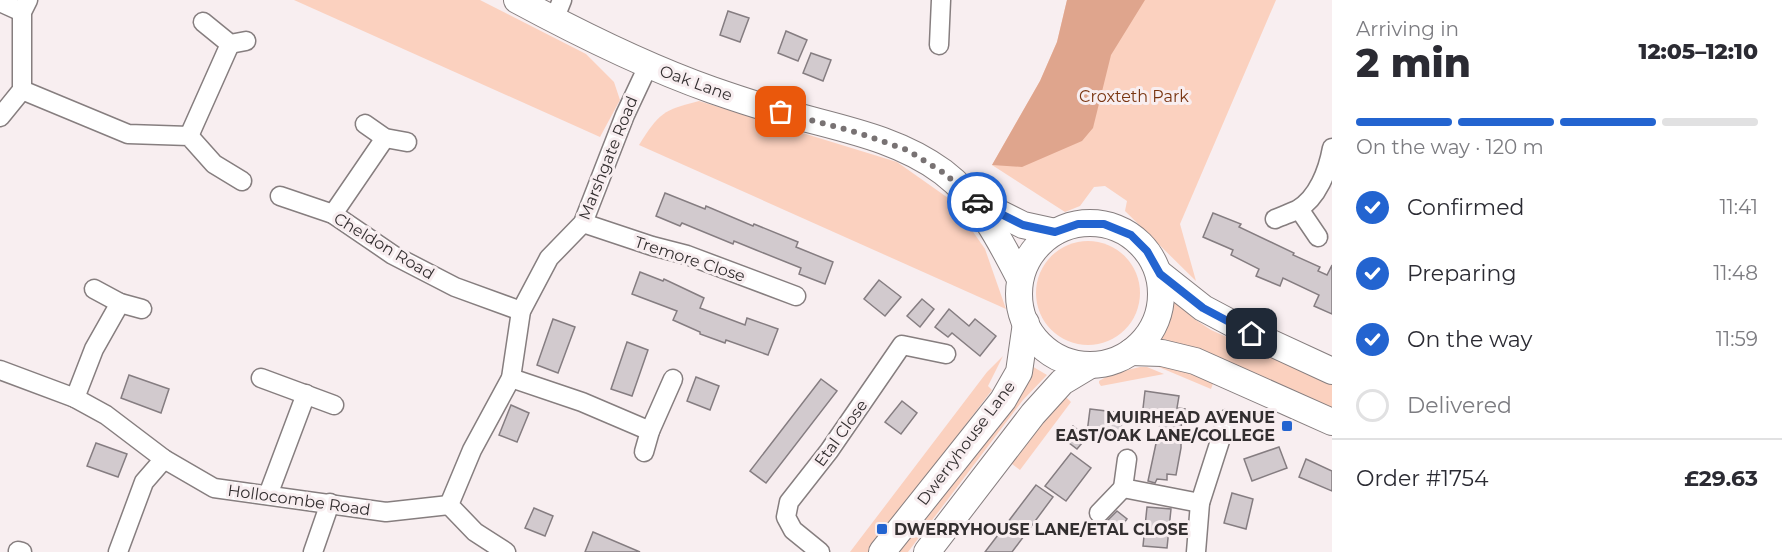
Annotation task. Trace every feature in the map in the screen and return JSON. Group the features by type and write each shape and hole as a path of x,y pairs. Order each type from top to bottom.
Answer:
{"street":[{"name":"Oak Lane","path":"517,0 558,10 648,66 712,90 859,133 907,150 944,173 973,200 1001,243 1020,279"},
{"path":"939,45 940,0"},
{"path":"0,2 25,6 22,90 0,117"},
{"path":"189,136 238,43 203,22"},
{"name":"Marshgate Road","path":"450,505 471,450 511,378 521,311 549,258 583,224 648,66"},
{"path":"22,90 128,134 189,136 214,164 242,181"},
{"path":"365,124 385,138 407,142"},
{"path":"333,214 385,138"},
{"path":"1275,219 1299,209 1309,199 1323,177 1332,148"},
{"name":"Cheldon Road","path":"280,196 333,214 393,255 455,287 521,311"},
{"name":"Oak Lane","path":"973,200 1023,225 1055,232"},
{"path":"1299,209 1318,237"},
{"name":"Tremore Close","path":"583,224 687,255 796,296"},
{"path":"1087,367 1054,354 1038,341 1026,323 1020,303 1020,279 1026,264 1040,244 1055,232 1078,224 1104,224 1131,235 1147,251 1160,274 1203,308 1252,334 1332,371"},
{"path":"927,552 1033,414 1062,382 1087,367 1109,362 1131,352 1146,338 1158,316 1161,292 1160,274"},
{"path":"94,289 120,303 142,309"},
{"path":"75,398 94,349 120,303"},
{"name":"Dwerryhouse Lane","path":"882,552 1003,400 1019,372 1026,323"},
{"name":"Etal Close","path":"820,552 793,530 786,517 789,502 829,452 903,345 946,354"},
{"path":"1131,352 1162,353 1195,361 1332,422"},
{"name":"Hollocombe Road","path":"0,370 75,398 106,415 164,459 214,488 386,512 450,505"},
{"path":"261,378 334,405"},
{"path":"511,378 582,402 650,431"},
{"path":"644,452 650,431 673,380"},
{"path":"268,495 306,394"},
{"path":"1196,552 1200,503 1227,419"},
{"path":"118,552 144,482 164,459"},
{"path":"1099,513 1123,488 1127,459"},
{"path":"1123,488 1200,503"},
{"path":"313,552 330,503"},
{"path":"450,505 475,532 506,552"}],"green space":[{"path":"294,0 480,0 586,54 614,82 620,100 600,137"},
{"name":"Croxteth Park","path":"1067,0 1276,0 1180,224 1196,281 1125,211 1127,201 1105,186 1094,187 1080,206 1065,212 992,165 1040,81 1057,42"},
{"path":"699,101 897,162 951,200 985,249 1006,309 639,145 663,114 677,107"},
{"path":"1088,241 1108,245 1125,256 1136,273 1140,293 1136,313 1125,330 1108,341 1088,345 1068,341 1051,330 1040,313 1036,293 1040,273 1051,256 1068,245"},
{"path":"1168,295 1193,318 1211,330 1332,384 1332,410 1190,347 1162,339 1153,339 1165,316"},
{"path":"1003,356 988,386 992,390 869,552 850,552 987,372"},
{"path":"1166,363 1214,381 1211,389 1154,365"},
{"path":"1030,365 1047,375 1023,400 908,552 895,552"},
{"path":"1147,367 1164,374 1101,386 1099,383 1111,374"},
{"path":"1065,396 1071,402 1020,470 1012,464 1010,459"}],"shaded area":[{"path":"1067,0 1145,0 1111,55 1093,128 1082,141 1022,167 992,165 1040,81 1057,42"}],"building":[{"path":"728,11 749,18 740,42 720,35"},
{"path":"786,31 807,40 798,61 778,53"},
{"path":"811,53 831,60 823,81 803,73"},
{"path":"665,193 705,209 706,206 798,242 796,247 833,262 825,284 799,274 801,268 734,241 733,244 682,223 680,226 656,216"},
{"path":"1213,213 1241,224 1239,227 1320,267 1318,271 1327,275 1332,265 1332,314 1314,306 1319,295 1283,278 1280,286 1256,276 1259,269 1231,255 1233,250 1203,237"},
{"path":"640,272 663,281 664,279 704,298 700,308 745,325 747,318 778,329 768,355 726,340 725,343 700,334 673,320 677,311 632,294"},
{"path":"879,280 901,297 885,316 864,299"},
{"path":"922,299 934,309 920,327 907,316"},
{"path":"949,309 969,326 975,319 996,336 980,356 952,333 948,337 935,327"},
{"path":"553,319 575,327 558,373 537,365"},
{"path":"627,342 648,350 632,396 611,389"},
{"path":"129,375 169,389 161,413 121,398"},
{"path":"696,377 719,386 710,410 687,401"},
{"path":"821,379 837,391 766,483 750,471"},
{"path":"1145,391 1179,396 1177,408 1185,409 1178,441 1181,441 1181,448 1176,475 1167,474 1167,480 1157,479 1155,483 1148,481 1161,420 1142,417"},
{"path":"902,401 917,413 901,434 885,422"},
{"path":"511,405 529,413 517,442 499,435"},
{"path":"1090,409 1123,413 1120,436 1087,433"},
{"path":"1073,426 1087,437 1077,449 1064,439"},
{"path":"96,443 127,454 118,477 87,466"},
{"path":"1279,447 1287,468 1252,481 1244,459"},
{"path":"1071,453 1091,468 1066,501 1045,486"},
{"path":"1306,459 1332,471 1332,491 1299,477"},
{"path":"1036,485 1053,497 1012,552 985,552"},
{"path":"1232,493 1253,499 1246,529 1224,523"},
{"path":"1147,507 1171,509 1167,548 1143,546"},
{"path":"534,508 553,516 545,536 525,528"},
{"path":"1117,511 1127,519 1118,531 1106,522"},
{"path":"593,532 640,552 585,552"}],"way so far":[{"path":"781,112 859,133 907,150 944,173 977,202"}],"place":[{"name":"MUIRHEAD AVENUE EAST/OAK LANE/COLLEGE","path":"1287,426"},
{"name":"DWERRYHOUSE LANE/ETAL CLOSE","path":"882,529"}],"route":[{"path":"977,202 1023,225 1055,232 1078,224 1104,224 1131,235 1147,251 1160,274 1203,308 1252,334"}]}
